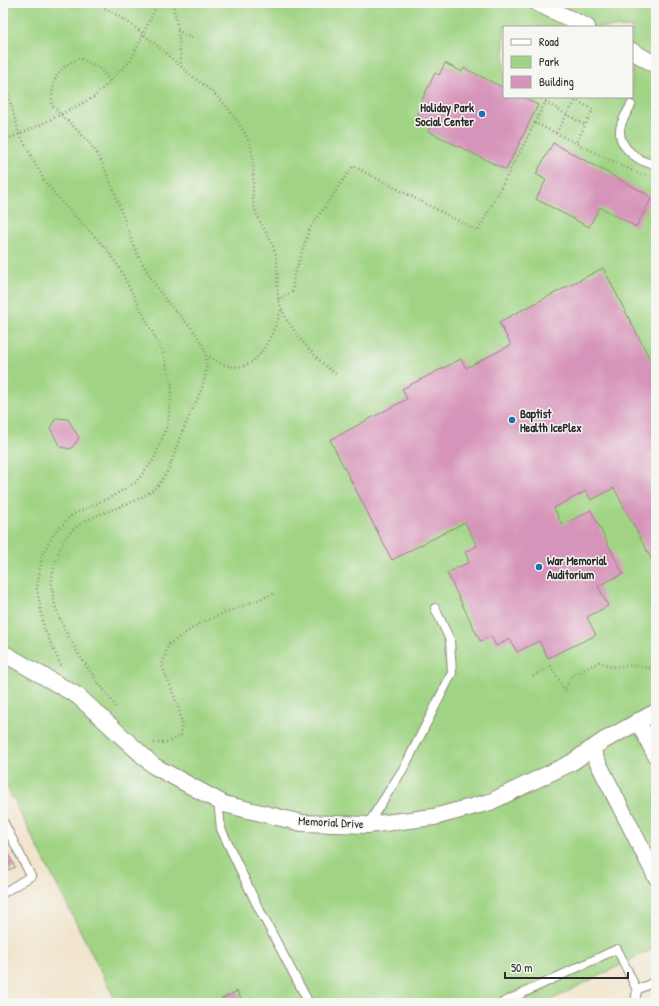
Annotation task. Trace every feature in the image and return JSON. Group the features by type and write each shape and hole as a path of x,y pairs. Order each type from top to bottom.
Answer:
{"street":[{"path":"537,3 585,26"},
{"path":"633,52 656,65"},
{"name":"Memorial Drive","path":"3,653 78,696 154,766 224,804 302,822 368,825 434,817 490,802 571,763 591,749 656,712"},
{"path":"638,721 656,756"},
{"path":"591,749 656,877"}],"lane":[{"path":"631,105 622,120 620,132 623,144 630,152 645,162 656,164"},
{"path":"368,825 405,766 452,673 450,640 435,608"},
{"path":"218,801 221,829 257,904 309,1003"},
{"path":"3,821 32,876 3,893"},
{"path":"502,1003 617,949 637,990 635,1003"},
{"path":"637,990 656,980"}],"path":[{"path":"94,3 110,10 131,23 181,66 226,106 245,134 251,146 253,201 257,215 276,254 278,300 299,336 324,366 336,374"},
{"path":"3,141 60,115 94,97 132,60 158,3"},
{"path":"173,3 178,29 181,66"},
{"path":"178,29 184,35 194,39"},
{"path":"110,81 101,69 80,58 70,62 60,69 51,89 52,105 60,115 86,137 98,155 127,225 134,248 166,300 199,338 206,355 206,371 200,392 173,457 158,485 139,498 116,509 97,515 80,524 64,541 53,574 51,589 61,623 88,668 122,715"},
{"path":"3,76 19,133 45,182 68,210 106,248 120,269 163,353 172,386 168,423 154,459 136,482 113,496 72,515 54,533 42,556 37,589 44,628 65,672"},
{"path":"278,300 292,292 294,276 310,228 353,166 478,231 547,98"},
{"path":"573,98 593,110 576,143"},
{"path":"556,133 576,100"},
{"path":"545,102 585,125"},
{"path":"535,123 642,176 653,177"},
{"path":"206,355 223,365 239,367 256,361 266,345 282,308"},
{"path":"150,740 156,744 168,742 181,735 182,723 179,712 162,666 168,645 200,623 275,592"},
{"path":"533,676 551,666 565,691 571,676 599,662 612,667 632,665 656,669"}],"green space":[{"path":"3,3 656,3 656,947 545,1003 117,1003 3,779"}],"building":[{"path":"445,63 462,72 464,68 503,88 503,98 525,98 538,105 506,170 428,131 432,123 417,116 422,105 420,104 435,73 439,75"},
{"path":"553,143 652,197 636,227 600,207 589,227 536,199 546,180 536,174"},
{"name":"Baptist Health IcePlex","path":"603,268 656,371 656,562 654,564 614,488 591,500 586,491 554,508 562,525 591,510 623,574 598,586 608,606 587,617 596,635 548,658 539,641 517,652 510,639 496,646 491,636 480,641 447,573 469,562 465,552 477,546 465,522 392,560 330,440 407,399 402,389 461,359 466,368 511,345 499,322"},
{"path":"56,418 68,419 79,438 71,449 60,447 50,428"},
{"path":"3,843 15,867 3,873"},
{"path":"237,991 243,1003 214,1003"}],"place":[{"name":"Holiday Park Social Center","path":"482,114"},
{"name":"Baptist Health IcePlex","path":"512,420"},
{"name":"War Memorial Auditorium","path":"539,567"}]}
